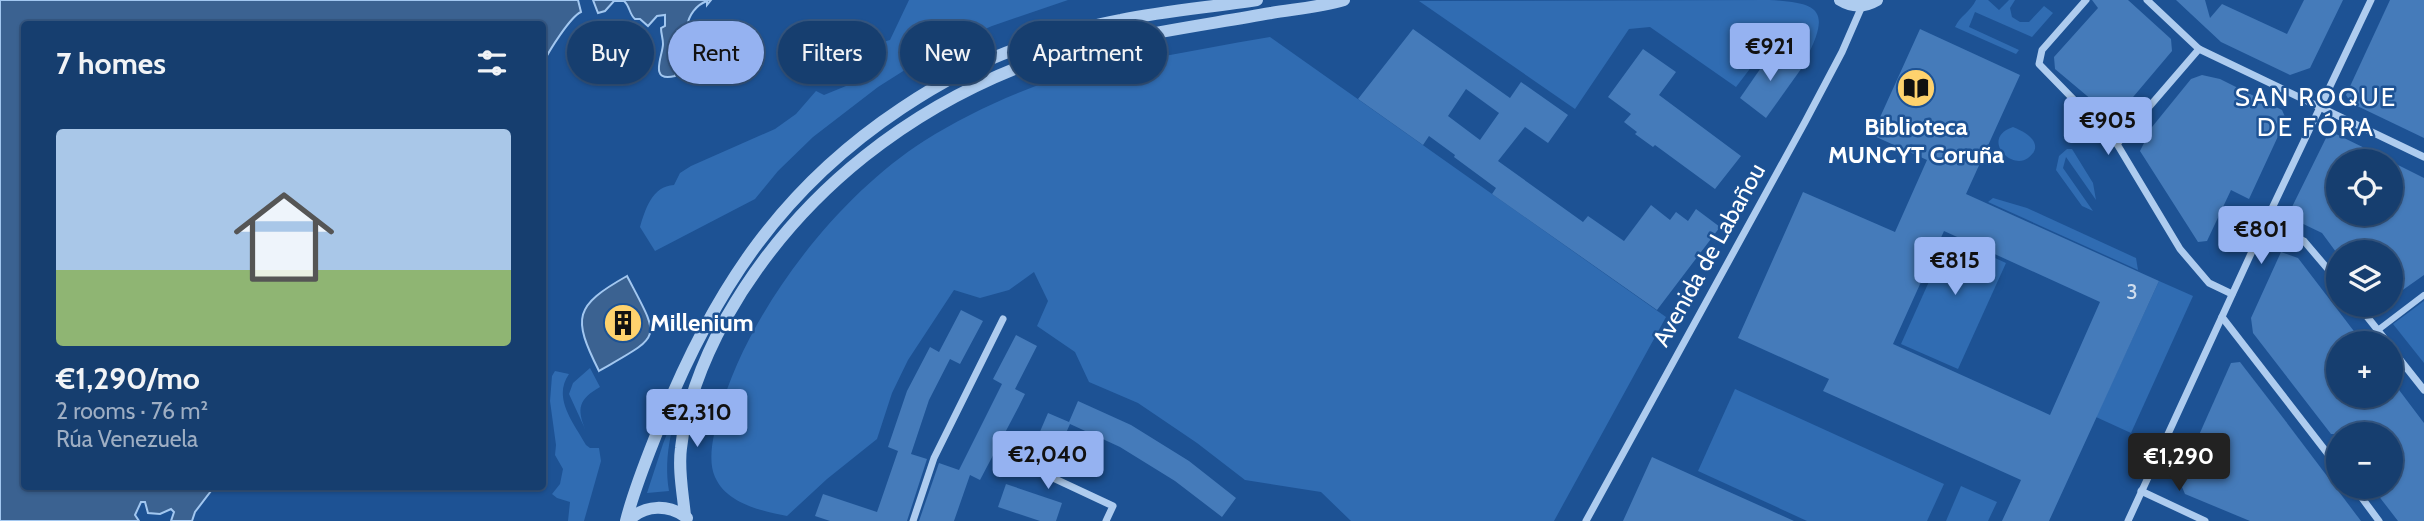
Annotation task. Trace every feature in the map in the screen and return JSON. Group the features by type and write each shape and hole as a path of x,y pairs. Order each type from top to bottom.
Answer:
{"street":[{"path":"627,521 632,496 681,373 712,312 735,275 784,210 841,152 925,93 1016,49 1120,20 1257,0"},
{"path":"687,519 680,449 697,381 715,338 761,261 801,214 838,177 877,145 959,94 1054,55 1175,29 1344,0"},
{"path":"1840,0 1852,6 1862,6 1877,0"},
{"path":"2086,0 2042,50 2039,64 2117,144 2179,248 2209,283 2232,294"},
{"path":"2147,0 2199,48 2424,157"},
{"path":"2128,521 2371,0"},
{"name":"Avenida de Labañou","path":"1586,521 1805,122 1842,52 1862,6"},
{"path":"2117,144 2199,48"},
{"path":"2266,221 2304,241 2326,267"},
{"path":"2368,317 2378,330 2424,295"},
{"path":"2222,317 2326,451"},
{"path":"913,521 934,458 1003,319"},
{"path":"2403,363 2424,390"},
{"path":"1006,456 1113,506 1105,521"},
{"path":"2141,491 2205,521"},
{"path":"2363,499 2379,521"},
{"path":"627,521 642,511 653,508 676,510 687,519"}],"shaded area":[{"path":"0,0 578,0 581,12 571,21 567,21 567,26 546,58 546,21 21,21 21,490 212,490 195,512 192,521 171,521 174,512 171,509 160,514 148,513 145,502 141,502 135,515 139,521 0,521"},
{"path":"593,0 711,0 707,5 707,1 696,8 689,21 668,21 667,77 659,72 663,44 661,28 665,26 665,15 657,16 652,21 635,19 624,1 614,1 605,11 598,13"},
{"path":"909,0 1068,0 995,25 995,21 900,21 900,73 886,82 886,41 890,40"},
{"path":"1769,0 1800,4 1816,12 1818,30 1806,59 1775,36 1736,87 1650,27 1629,29 1575,109 1419,1"},
{"path":"1976,0 1988,0 1999,10 2009,0 2015,0 2010,8 2012,17 2020,22 2029,22 2044,6 2053,13 2032,37 1975,12 1969,27 2019,50 2016,54 1955,27"},
{"path":"1270,37 1666,317 1554,521 1351,521 1321,492 1245,480 1138,403 1089,382 1075,352 1037,326 1048,301 1034,272 1009,290 980,298 954,290 908,360 892,393 877,439 827,479 787,516 746,505 728,494 715,477 711,454 719,415 732,377 750,337 799,261 859,193 924,141 1004,99 1040,84 1167,84 1167,55"},
{"path":"883,84 813,137 778,171 755,199 655,251 640,227 655,194 666,186 674,185 680,173 691,166 775,129 796,114 816,91 824,95 846,86"},
{"path":"2013,127 2028,135 2035,143 2033,153 2021,161 2007,157 1999,145 2003,132"},
{"path":"2067,149 2072,149 2093,183 2096,200 2066,157 2063,168 2093,211 2082,206 2056,170 2059,156"},
{"path":"1993,198 2027,208 2136,258 2138,270 1988,202"},
{"path":"1949,237 2006,263 1958,369 1901,344"},
{"path":"627,276 646,313 650,334 635,350 599,371 585,338 583,314 596,296"},
{"path":"2159,281 2193,296 2131,433 2096,417"},
{"path":"2424,301 2424,363 2403,337 2403,331 2399,331 2393,324"},
{"path":"590,368 600,387 581,405 586,431 569,394 573,383"},
{"path":"555,371 569,374 563,392 567,410 586,445 599,448 601,461 584,521 568,521 570,502 552,494 560,484 563,469 555,455 550,401 552,376"},
{"path":"685,387 668,451 669,491 647,493 663,444"},
{"path":"1735,389 1944,484 1927,521 1807,521 1698,471"},
{"path":"1961,486 1997,502 1988,521 1946,521"}],"building":[{"path":"2092,0 2128,0 2171,39 2172,51 2117,116 2111,116 2055,69 2054,57 2098,8"},
{"path":"2176,0 2205,0 2210,18 2222,4 2287,34 2304,0 2343,0 2310,68 2290,75 2221,42"},
{"path":"2390,0 2424,0 2424,138 2351,103 2346,95"},
{"path":"1413,29 1510,98 1521,82 1568,115 1548,143 1525,127 1498,161 1583,222 1588,216 1624,241 1651,205 1670,220 1676,212 1688,221 1696,209 1720,227 1657,310 1492,194 1496,188 1429,136 1423,145 1358,99","holes":["1466,89 1499,113 1480,140 1448,116"]},
{"path":"1920,29 2020,75 1966,194 2159,281 2049,521 2002,521 2021,480 1823,391 1829,379 1738,338 1803,192 1895,232 1927,160 1872,135","holes":["1944,231 2100,302 2050,415 1893,344"]},
{"path":"1643,49 1676,72 1659,95 1741,156 1715,189 1655,145 1653,147 1635,134 1637,132 1624,122 1631,114 1608,97"},
{"path":"1774,49 1801,69 1766,118 1740,98"},
{"path":"2202,75 2220,79 2282,110 2286,119 2249,199 2231,190 2207,241 2198,242 2140,151 2152,127 2191,79"},
{"path":"2336,134 2367,149 2326,149 2326,226 2403,226 2403,168 2424,178 2424,275 2403,290 2403,240 2327,240 2322,233 2297,221 2291,209 2326,138"},
{"path":"2281,252 2298,258 2326,295 2326,317 2343,317 2354,331 2326,331 2326,408 2403,408 2403,395 2424,423 2424,521 2398,521 2381,499 2403,499 2403,422 2326,422 2326,428 2253,333 2251,318"},
{"path":"961,310 983,321 960,364 950,359 929,400 911,454 927,459 907,521 830,521 815,516 823,494 877,512 898,451 888,447 907,391 930,347 939,352"},
{"path":"1016,335 1037,346 1015,389 1025,394 1018,408 980,480 970,475 954,521 919,521 939,463 959,470 1002,384 993,379"},
{"path":"2240,362 2326,475 2326,499 2344,499 2361,521 2250,521 2185,494 2179,480 2231,363"},
{"path":"1078,401 1131,425 1189,461 1236,498 1222,517 1175,481 1120,447 1070,424 1054,460 1032,450 1048,413 1069,422"},
{"path":"1652,457 1716,486 1794,521 1623,521"},
{"path":"1006,484 1062,503 1056,521 1040,521 998,507"}],"place":[{"name":"Biblioteca MUNCYT Coruña","path":"1916,88"},
{"name":"Millenium","path":"623,323"}],"district":[{"name":"SAN ROQUE DE FÓRA","path":"2316,112"}]}
